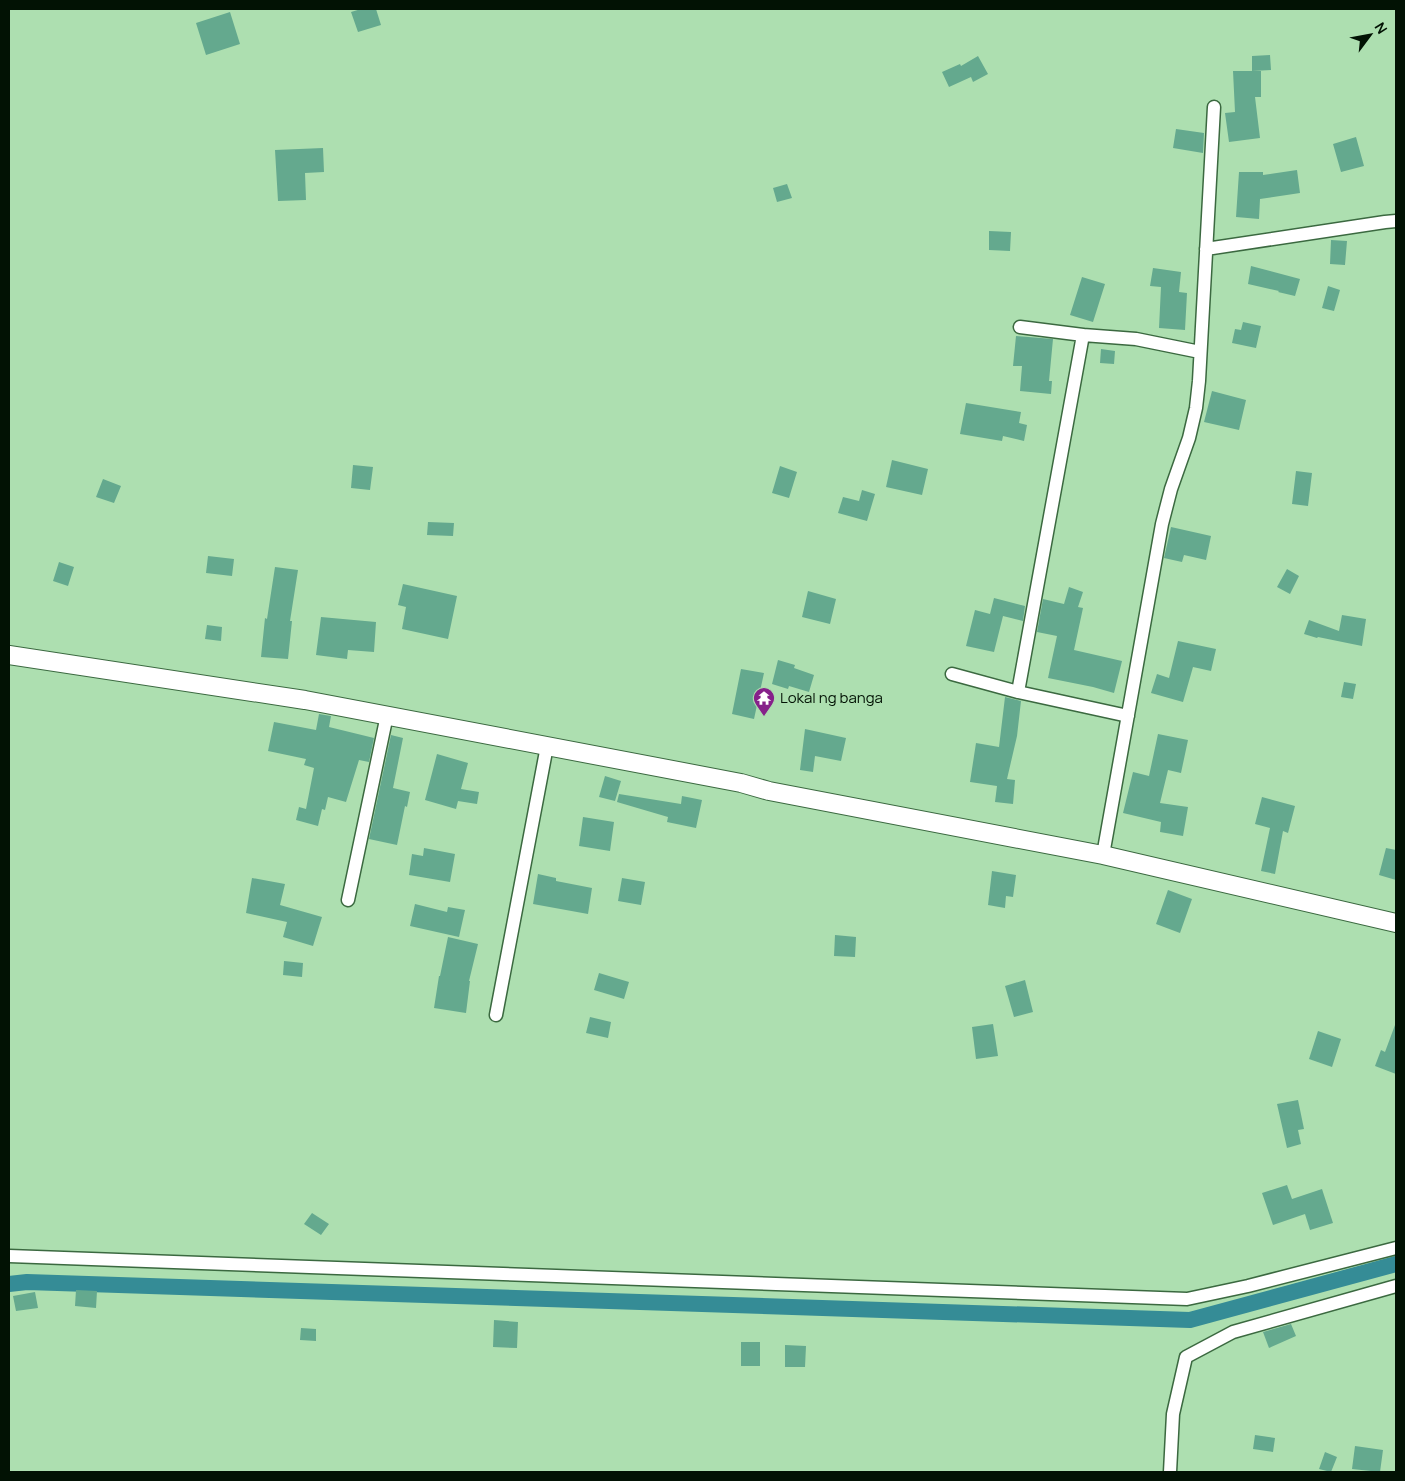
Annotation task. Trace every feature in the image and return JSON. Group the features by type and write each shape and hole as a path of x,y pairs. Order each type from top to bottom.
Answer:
{"main road":[{"path":"9,655 252,691 741,783 769,791 1103,855 1396,923"}],"street":[{"path":"1103,855 1162,524 1171,489 1189,438 1196,408 1214,107"},
{"path":"1206,249 1376,223 1396,222"},
{"path":"1020,327 1136,339 1200,352"},
{"path":"1018,692 1083,335"},
{"path":"952,674 1018,692 1128,716"},
{"path":"348,900 387,715"},
{"path":"496,1014 547,746"},
{"path":"9,1256 1187,1299 1248,1286 1396,1248"},
{"path":"1170,1472 1173,1414 1186,1357 1233,1332 1396,1286"}],"building":[{"path":"361,9 376,9 381,25 358,32 351,12"},
{"path":"230,12 240,44 206,55 196,23"},
{"path":"1270,55 1271,70 1252,71 1252,56"},
{"path":"978,56 988,74 973,82 971,77 949,87 942,72 960,64 961,66"},
{"path":"1233,71 1261,71 1261,97 1255,97 1260,138 1229,142 1225,113 1235,112"},
{"path":"1176,129 1204,133 1203,153 1173,148"},
{"path":"1356,137 1364,166 1341,172 1333,144"},
{"path":"323,148 324,172 305,173 306,200 278,201 275,150"},
{"path":"1297,170 1300,193 1260,199 1259,219 1236,217 1239,172 1263,172 1263,175"},
{"path":"787,184 792,198 777,202 773,188"},
{"path":"989,231 1011,232 1010,251 989,250"},
{"path":"1331,240 1347,241 1345,265 1330,264"},
{"path":"1251,266 1300,279 1295,296 1248,284"},
{"path":"1153,268 1181,272 1179,292 1187,293 1185,330 1159,328 1161,287 1150,286"},
{"path":"1082,277 1105,284 1093,322 1070,315"},
{"path":"1328,286 1340,290 1334,311 1322,308"},
{"path":"1243,322 1261,326 1256,348 1232,343 1235,329 1241,330"},
{"path":"1016,336 1053,339 1049,381 1052,381 1051,394 1020,391 1022,366 1013,366"},
{"path":"1101,349 1115,351 1114,364 1100,363"},
{"path":"1212,391 1246,400 1239,430 1204,422"},
{"path":"966,403 1021,412 1019,423 1027,425 1024,441 1003,436 1002,441 960,434"},
{"path":"892,460 928,469 922,495 886,487"},
{"path":"353,465 373,467 370,490 351,488"},
{"path":"780,466 797,472 789,498 772,493"},
{"path":"1296,471 1312,473 1308,506 1292,504"},
{"path":"103,479 121,486 114,503 96,497"},
{"path":"862,490 875,494 867,521 838,513 843,497 859,501"},
{"path":"428,522 454,523 453,536 427,535"},
{"path":"1171,527 1211,536 1206,560 1184,555 1182,562 1164,558"},
{"path":"208,556 234,559 232,576 206,573"},
{"path":"59,562 74,567 68,586 53,581"},
{"path":"275,567 298,570 290,621 292,621 288,659 261,657 265,618 267,619"},
{"path":"1287,569 1299,576 1290,594 1277,587"},
{"path":"403,584 457,596 448,639 402,629 406,607 398,605"},
{"path":"1069,587 1083,592 1078,607 1083,608 1074,650 1122,661 1114,693 1048,678 1057,636 1037,632 1043,599 1064,604"},
{"path":"808,591 836,599 830,624 802,617"},
{"path":"994,598 1025,606 1023,621 1003,616 994,652 966,646 975,610 990,614"},
{"path":"1342,615 1366,619 1362,646 1304,634 1309,620 1339,631"},
{"path":"321,617 376,622 374,652 348,650 347,659 316,655"},
{"path":"207,625 222,627 221,641 205,639"},
{"path":"1178,641 1216,649 1211,671 1193,667 1183,702 1151,693 1157,674 1169,678"},
{"path":"778,660 795,665 794,668 814,675 809,692 789,686 788,689 772,684"},
{"path":"741,669 764,673 754,719 732,714"},
{"path":"1344,682 1356,684 1353,699 1341,697"},
{"path":"1005,697 1021,701 1017,736 1007,779 1015,780 1013,804 995,802 997,786 970,782 976,743 999,747"},
{"path":"319,714 331,716 329,727 374,738 369,762 359,760 346,802 328,797 325,810 322,809 318,826 296,820 299,807 306,809 314,768 304,765 306,759 268,751 274,722 316,730"},
{"path":"805,729 846,738 841,761 815,756 813,772 800,770"},
{"path":"1158,734 1188,740 1181,773 1168,770 1160,803 1188,807 1183,836 1160,832 1161,822 1123,813 1133,772 1149,776"},
{"path":"391,735 403,738 393,788 410,792 407,807 405,806 397,845 369,839"},
{"path":"437,754 468,763 461,789 479,792 477,804 458,801 456,809 425,800"},
{"path":"605,776 621,781 615,801 599,797"},
{"path":"619,794 681,804 682,796 702,800 696,828 667,822 668,817 617,802"},
{"path":"1262,797 1295,806 1288,833 1283,831 1275,874 1261,871 1270,828 1255,824"},
{"path":"583,817 614,822 610,851 579,846"},
{"path":"424,848 455,854 450,882 409,875 412,854 423,856"},
{"path":"1386,848 1396,850 1396,880 1379,875"},
{"path":"992,871 1016,875 1013,897 1006,896 1005,908 988,905"},
{"path":"538,874 556,878 556,881 592,888 588,914 533,904"},
{"path":"252,878 285,884 280,905 322,917 313,946 283,937 287,922 246,913"},
{"path":"622,878 645,882 641,905 618,901"},
{"path":"1168,890 1192,899 1180,933 1156,924"},
{"path":"415,904 447,912 448,907 465,910 459,937 410,926"},
{"path":"835,935 856,937 855,957 834,956"},
{"path":"448,937 478,944 469,981 466,1013 434,1008"},
{"path":"284,961 303,963 302,977 283,975"},
{"path":"599,973 629,982 624,999 594,990"},
{"path":"1025,980 1033,1012 1014,1017 1005,986"},
{"path":"590,1017 611,1022 608,1038 586,1033"},
{"path":"993,1024 998,1056 976,1059 972,1027"},
{"path":"1395,1025 1396,1074 1375,1066 1381,1050 1385,1052"},
{"path":"1318,1031 1341,1039 1332,1067 1309,1059"},
{"path":"1298,1100 1304,1129 1298,1130 1301,1144 1287,1148 1277,1104"},
{"path":"1287,1185 1292,1199 1322,1189 1333,1223 1310,1230 1305,1214 1273,1225 1262,1193"},
{"path":"312,1213 329,1224 321,1235 304,1224"},
{"path":"76,1290 97,1291 96,1308 75,1306"},
{"path":"35,1292 38,1308 16,1311 13,1296"},
{"path":"494,1320 518,1322 517,1348 493,1347"},
{"path":"1291,1324 1296,1336 1269,1348 1263,1332"},
{"path":"301,1328 316,1329 316,1341 300,1340"},
{"path":"741,1342 760,1342 760,1366 741,1366"},
{"path":"785,1345 806,1346 805,1367 785,1367"},
{"path":"1255,1435 1275,1438 1273,1452 1253,1449"},
{"path":"1355,1446 1383,1450 1380,1472 1352,1469"},
{"path":"1325,1452 1337,1457 1331,1472 1319,1469"}],"waterway":[{"path":"9,1284 27,1282 1190,1320 1396,1264"}],"place":[{"name":"Lokal ng banga","path":"764,717"}]}
